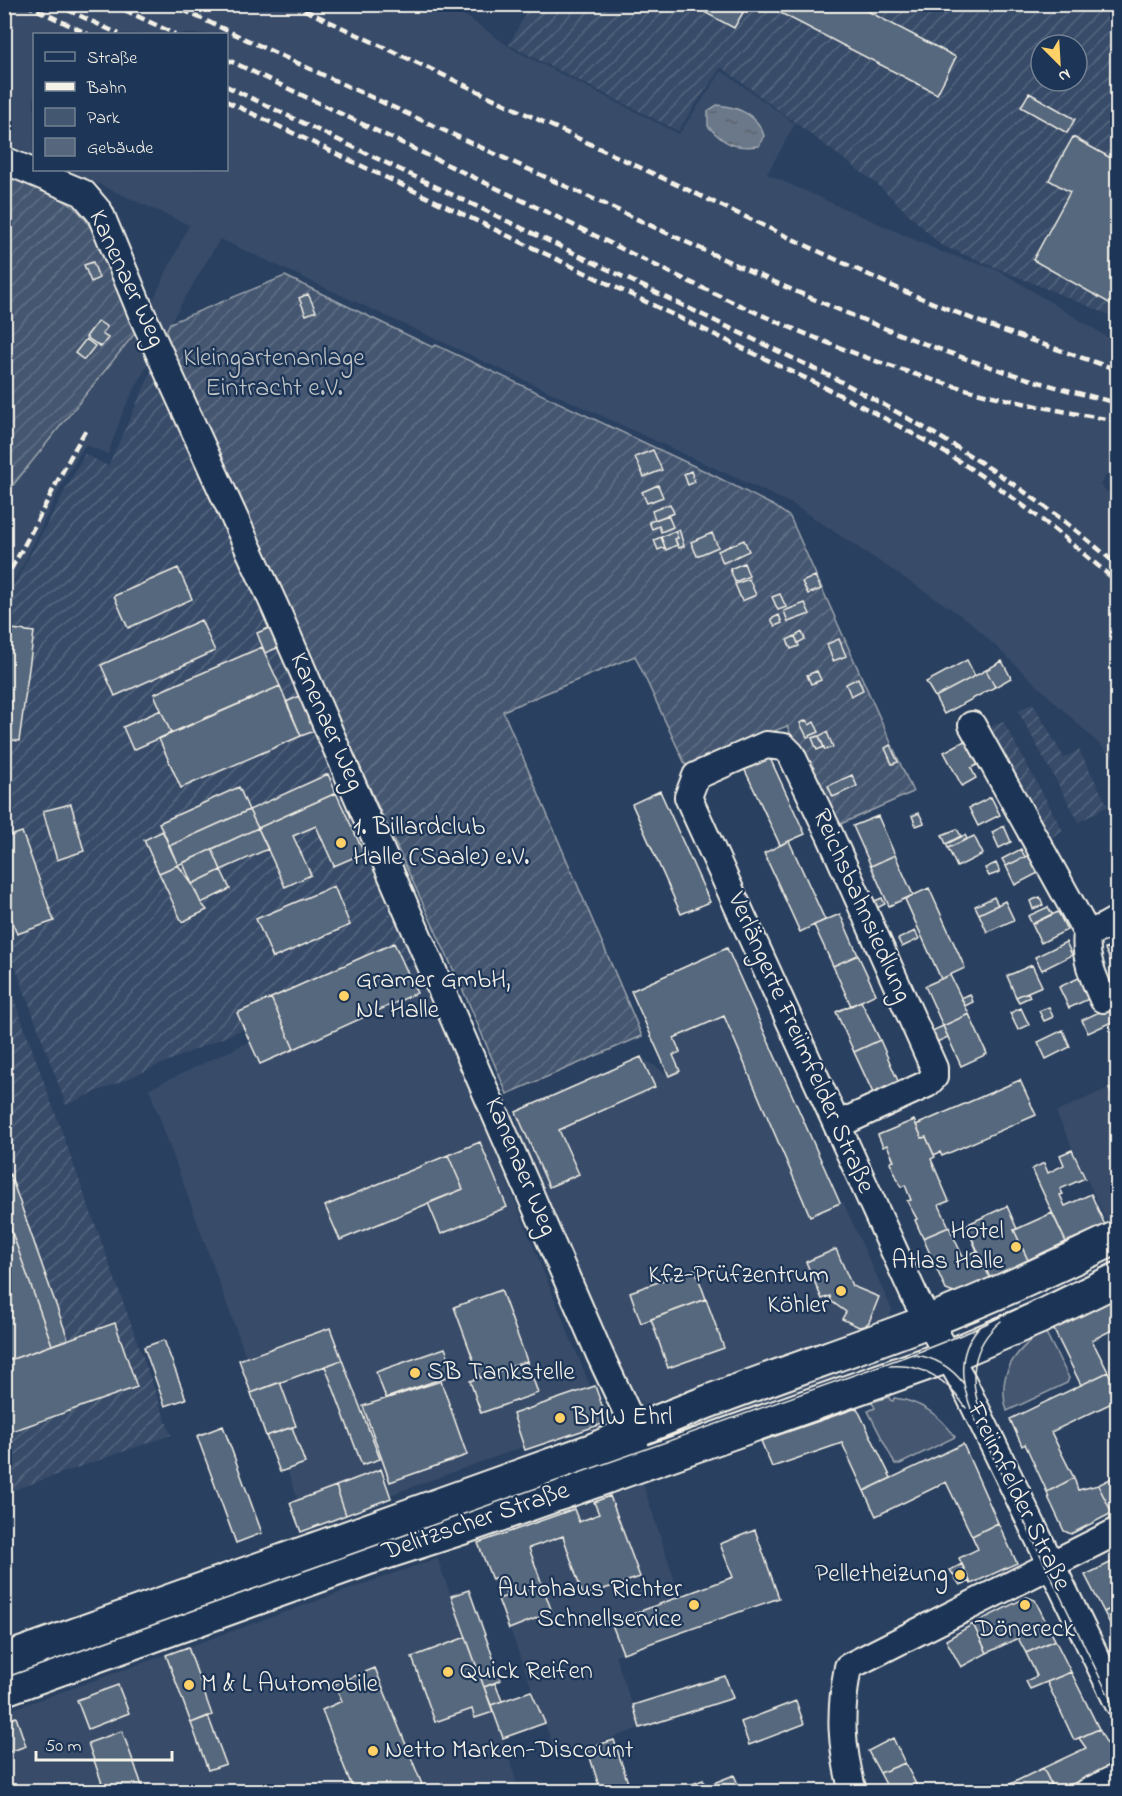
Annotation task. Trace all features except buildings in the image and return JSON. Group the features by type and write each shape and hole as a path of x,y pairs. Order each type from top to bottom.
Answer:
{"main road":[{"name":"Delitzscher Straße","path":"4,1660 595,1449 678,1412 928,1321 1022,1283 1118,1237"},
{"name":"Delitzscher Straße","path":"4,1689 369,1558 468,1526 949,1356 1029,1322 1118,1279"}],"street":[{"name":"Kanenaer Weg","path":"4,160 83,194 100,213 149,330 276,609 634,1431 635,1445 630,1469"},
{"path":"972,725 1087,933 1085,948 1091,973 1103,999"},
{"name":"Reichsbahnsiedlung","path":"688,797 696,776 766,745 784,747 791,754 829,833 934,1068 934,1077 927,1084 837,1125"},
{"name":"Verlängerte Freiimfelder Straße","path":"688,797 928,1321"},
{"path":"1087,933 1118,919"},
{"path":"928,1321 949,1356"},
{"name":"Freiimfelder Straße","path":"949,1356 1118,1703"},
{"path":"853,1791 843,1753 841,1717 848,1667 1118,1531"},
{"path":"1088,1791 1118,1777"}],"shaded area":[{"path":"5,5 450,5 514,50 679,134 722,71 795,124 767,174 942,252 998,270 1117,343 1117,460 1100,485 1117,501 1117,761 968,620 794,505 220,239 170,323 124,409 108,454 85,445 63,482 23,565 5,594 5,495 140,327 189,225 69,171 228,171 228,33 33,33 33,156 5,143"},
{"path":"530,5 1117,5 1117,318 941,245 877,184 721,67 678,131 509,45"},
{"path":"154,366 416,955 66,1105 5,938 5,601 85,454 108,466"},
{"path":"1033,703 1064,758 1079,750 1108,806 1079,822 1018,711"},
{"path":"1003,721 1063,831 1048,839 989,728"},
{"path":"727,948 840,1203 843,1202 892,1310 888,1320 643,1406 618,1364 519,1138 516,1112 641,1057 668,1075 631,991"},
{"path":"418,962 603,1418 307,1525 149,1089"},
{"path":"4,971 171,1435 5,1493 4,1493"},
{"path":"1117,1084 1117,1218 1107,1223 1056,1112"},
{"path":"837,1370 843,1384 649,1453 654,1428"},
{"path":"643,1484 680,1597 612,1622 623,1653 615,1655 640,1728 557,1756 478,1543"},
{"path":"437,1558 503,1738 519,1791 5,1792 5,1712"}],"green space":[{"path":"5,173 56,196 81,215 91,228 119,280 140,327 5,495"},
{"name":"Kleingartenanlage Eintracht e.V.","path":"285,276 432,347 436,345 709,473 774,506 790,517 913,792 834,827 787,726 686,766 635,656 503,711 642,1036 507,1094 470,1006 163,338 170,323"},
{"path":"1045,1331 1069,1378 1067,1383 1007,1411 1004,1386 1011,1364 1025,1346"},
{"path":"889,1397 893,1401 894,1398 912,1402 929,1410 955,1437 900,1464 895,1464 868,1411 875,1408 872,1402"}],"water":[{"path":"717,105 740,110 752,117 764,136 759,146 736,146 714,132 708,126 708,111"}],"tram line":[{"path":"4,1678 921,1351 971,1331 1118,1260"},
{"path":"982,1415 975,1389 975,1364 983,1341 1001,1321"},
{"path":"978,1328 970,1339 963,1363 965,1387 972,1412 1118,1715"},
{"path":"914,1355 942,1364 964,1384"},
{"path":"889,1366 913,1367 933,1375 951,1389 966,1408"}],"railway":[{"path":"25,4 86,33"},
{"path":"55,4 117,33"},
{"path":"112,4 173,33"},
{"path":"170,4 806,296 990,367 1118,403"},
{"path":"292,4 901,290 995,328 1118,370"},
{"path":"228,60 684,279 815,338 905,371 957,387 1037,406 1118,421"},
{"path":"228,87 872,398 982,463 1052,512 1118,566"},
{"path":"228,102 822,386 896,424 1009,495 1054,529 1118,583"},
{"path":"4,581 87,428"}],"place":[{"name":"1. Billardclub Halle (Saale) e.V.","path":"341,843"},
{"name":"Gramer GmbH, NL Halle","path":"344,996"},
{"name":"Hotel Atlas Halle","path":"1016,1247"},
{"name":"Kfz-Prüfzentrum Köhler","path":"841,1291"},
{"name":"SB Tankstelle","path":"415,1373"},
{"name":"BMW Ehrl","path":"560,1418"},
{"name":"Pelletheizung","path":"960,1575"},
{"name":"Autohaus Richter Schnellservice","path":"694,1605"},
{"name":"Dönereck","path":"1025,1605"},
{"name":"Quick Reifen","path":"448,1672"},
{"name":"M & L Automobile","path":"189,1685"},
{"name":"Netto Marken-Discount","path":"373,1751"}]}
